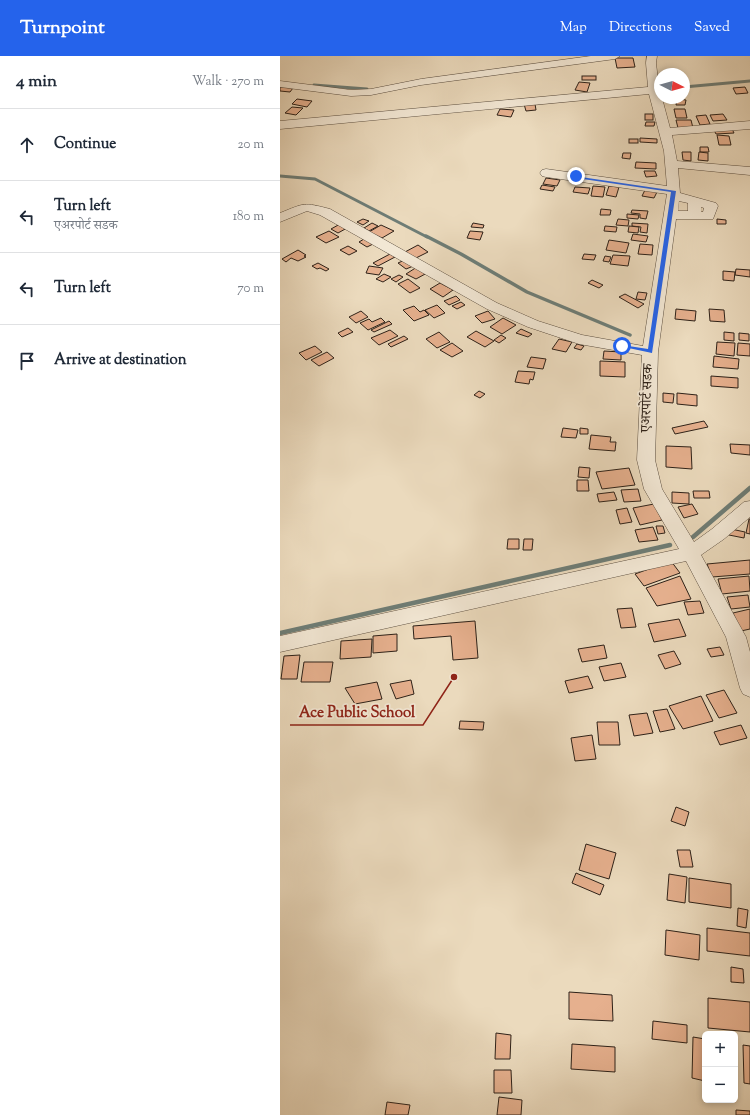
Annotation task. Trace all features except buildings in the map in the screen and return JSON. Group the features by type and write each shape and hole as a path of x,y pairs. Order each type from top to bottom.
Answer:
{"street":[{"path":"280,84 351,93 371,92 421,82 615,56"},
{"name":"एअरपोर्ट सडक","path":"652,56 651,63 654,89"},
{"path":"280,125 654,89"},
{"name":"एअरपोर्ट सडक","path":"658,104 670,151 673,193 650,352 646,460 653,489 743,636 750,688"},
{"path":"665,132 750,125"},
{"path":"671,164 750,171"},
{"path":"546,173 587,178 673,193 695,202 711,206 708,216 670,215"},
{"path":"280,218 306,207 325,212 492,306 533,324 579,339 650,352"},
{"path":"280,644 691,552 718,534 750,507"}],"waterway":[{"path":"690,86 750,81"},
{"path":"314,85 367,89"},
{"path":"280,176 315,179 427,237"},
{"path":"426,236 461,254 527,292 630,335"},
{"path":"693,537 750,488"},
{"path":"280,633 670,545"}],"place":[{"name":"Ace Public School","path":"454,677"}],"route":[{"path":"576,176 618,184 674,191 650,352 622,346"}]}
